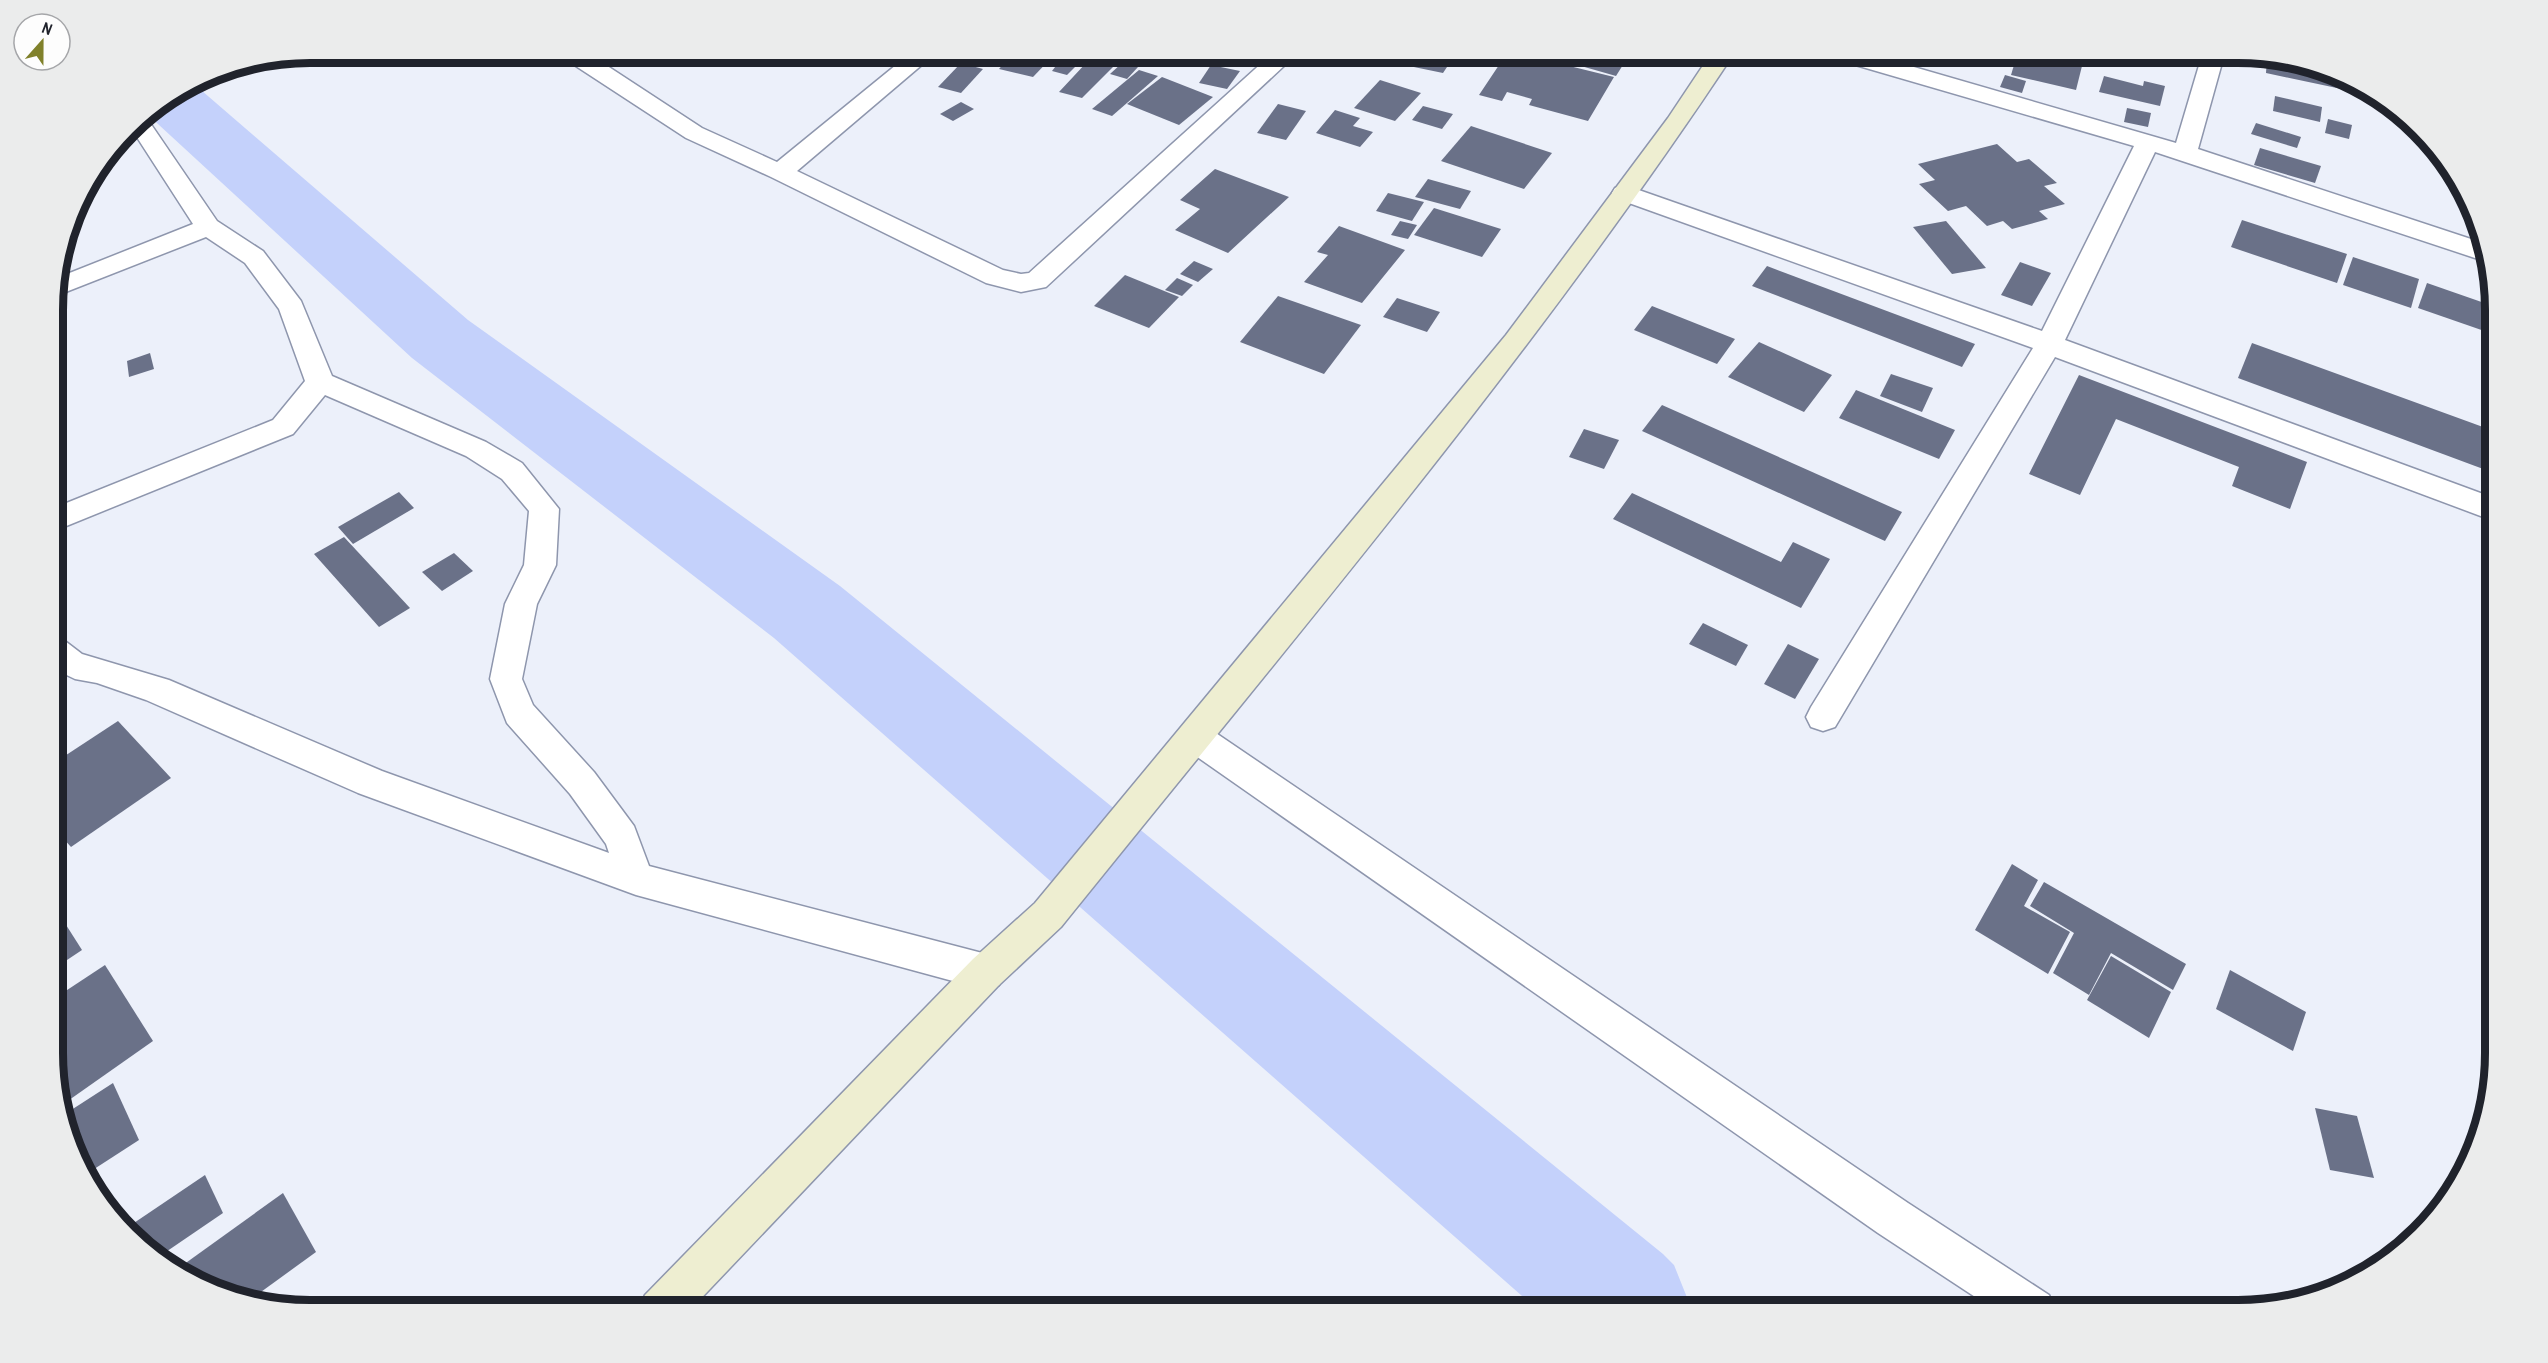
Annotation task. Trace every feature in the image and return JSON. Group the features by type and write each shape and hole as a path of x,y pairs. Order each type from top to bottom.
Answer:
{"street":[{"path":"587,63 694,133 780,171 994,277 1029,284 1037,281 1276,63"},
{"path":"780,171 913,63"},
{"path":"670,1300 986,972 1048,915 1516,342 1716,63"},
{"path":"1874,63 2185,153 2478,250"},
{"path":"2185,153 2211,63"},
{"path":"143,128 208,227 254,257 292,307 320,382 476,449 512,471 544,509 540,565 521,604 506,678 519,713 582,783 621,837 636,879"},
{"path":"1823,717 2049,344 2148,142"},
{"path":"1624,193 2049,344 2485,507"},
{"path":"65,285 208,227"},
{"path":"63,516 284,427 320,382"},
{"path":"63,658 75,666 97,670 157,690 370,782 636,879 986,972"},
{"path":"1195,737 1883,1211 2019,1300"}],"building":[{"path":"961,63 983,69 961,93 938,87"},
{"path":"1004,63 1046,63 1033,77 999,69"},
{"path":"1058,63 1076,66 1067,75 1052,71"},
{"path":"1086,63 1117,63 1082,98 1059,92"},
{"path":"1122,63 1138,67 1127,79 1110,74"},
{"path":"1411,63 1450,63 1443,73 1409,66"},
{"path":"1500,63 1557,63 1614,77 1588,121 1529,105 1532,99 1507,92 1502,101 1479,95"},
{"path":"1583,63 1624,63 1616,76 1581,66"},
{"path":"2015,63 2083,63 2076,90 2011,75"},
{"path":"1211,65 1240,71 1227,89 1199,83"},
{"path":"2267,65 2302,71 2351,91 2266,73"},
{"path":"1139,70 1158,76 1112,116 1092,109"},
{"path":"2005,75 2026,81 2022,93 2000,87"},
{"path":"2104,76 2143,86 2144,81 2165,86 2160,106 2099,92"},
{"path":"1162,77 1213,97 1179,125 1127,104"},
{"path":"1380,80 1421,93 1395,121 1354,108"},
{"path":"2275,96 2322,107 2320,122 2273,111"},
{"path":"961,102 974,109 953,121 940,114"},
{"path":"1278,104 1306,111 1286,140 1257,133"},
{"path":"1423,106 1453,114 1442,129 1412,120"},
{"path":"2127,108 2151,113 2148,127 2124,122"},
{"path":"1335,110 1360,118 1353,126 1373,132 1360,147 1316,133"},
{"path":"2328,119 2352,125 2349,139 2325,133"},
{"path":"2256,123 2301,137 2297,148 2251,134"},
{"path":"1471,126 1552,153 1524,189 1441,161"},
{"path":"1997,144 2017,162 2029,159 2057,183 2044,186 2065,204 2039,211 2048,219 2012,229 2003,221 1987,226 1966,206 1948,211 1919,184 1935,180 1918,164"},
{"path":"2260,148 2321,166 2315,183 2254,165"},
{"path":"1215,169 1289,197 1228,253 1175,230 1200,209 1180,200"},
{"path":"1428,179 1471,191 1460,209 1415,197"},
{"path":"1388,193 1424,202 1412,221 1376,211"},
{"path":"1434,208 1501,229 1482,257 1414,235"},
{"path":"2242,220 2347,254 2337,283 2231,247"},
{"path":"1400,221 1417,225 1408,239 1391,235"},
{"path":"1946,221 1986,268 1952,274 1913,227"},
{"path":"1339,226 1405,250 1362,303 1304,282 1328,255 1317,252"},
{"path":"2353,257 2419,279 2411,308 2343,285"},
{"path":"1194,261 1213,269 1198,282 1180,274"},
{"path":"2020,262 2051,273 2032,306 2001,295"},
{"path":"1767,266 1975,344 1962,367 1752,286"},
{"path":"1125,275 1179,297 1149,328 1094,306"},
{"path":"1177,278 1193,285 1182,296 1165,290"},
{"path":"2427,283 2485,303 2485,331 2418,308"},
{"path":"1278,296 1361,325 1324,374 1240,342"},
{"path":"1397,298 1440,312 1427,332 1383,317"},
{"path":"1652,306 1735,339 1717,364 1634,330"},
{"path":"1759,342 1832,375 1804,412 1728,377"},
{"path":"2252,343 2485,428 2485,470 2238,378"},
{"path":"150,353 154,369 129,377 127,361"},
{"path":"1891,374 1933,388 1922,412 1880,396"},
{"path":"2079,375 2307,462 2290,509 2232,486 2239,467 2116,419 2080,495 2029,474"},
{"path":"1856,390 1955,430 1939,459 1839,418"},
{"path":"1662,405 1902,512 1885,541 1642,431"},
{"path":"1584,429 1619,440 1604,469 1569,457"},
{"path":"399,492 414,508 353,544 338,527"},
{"path":"1632,493 1781,562 1793,542 1830,559 1801,608 1613,519"},
{"path":"344,537 410,608 379,627 314,554"},
{"path":"454,553 473,571 442,591 422,572"},
{"path":"1703,623 1748,645 1736,666 1689,644"},
{"path":"1788,644 1819,659 1795,699 1764,684"},
{"path":"118,721 171,778 71,847 63,838 63,757"},
{"path":"2012,864 2038,880 2024,906 2070,932 2048,974 1975,930"},
{"path":"2044,882 2186,964 2173,990 2111,953 2089,995 2053,973 2074,933 2030,906"},
{"path":"63,920 82,950 63,963"},
{"path":"2111,956 2171,992 2149,1038 2087,1000"},
{"path":"105,965 153,1041 68,1101 63,1053 63,993"},
{"path":"2230,970 2306,1012 2293,1051 2216,1009"},
{"path":"113,1083 139,1140 93,1170 76,1132 70,1111"},
{"path":"2315,1108 2357,1116 2374,1178 2330,1170"},
{"path":"205,1175 223,1213 165,1253 132,1224"},
{"path":"283,1193 316,1252 258,1294 231,1287 183,1265"}],"waterway":[{"path":"176,103 440,339 807,612 1621,1300"}]}
